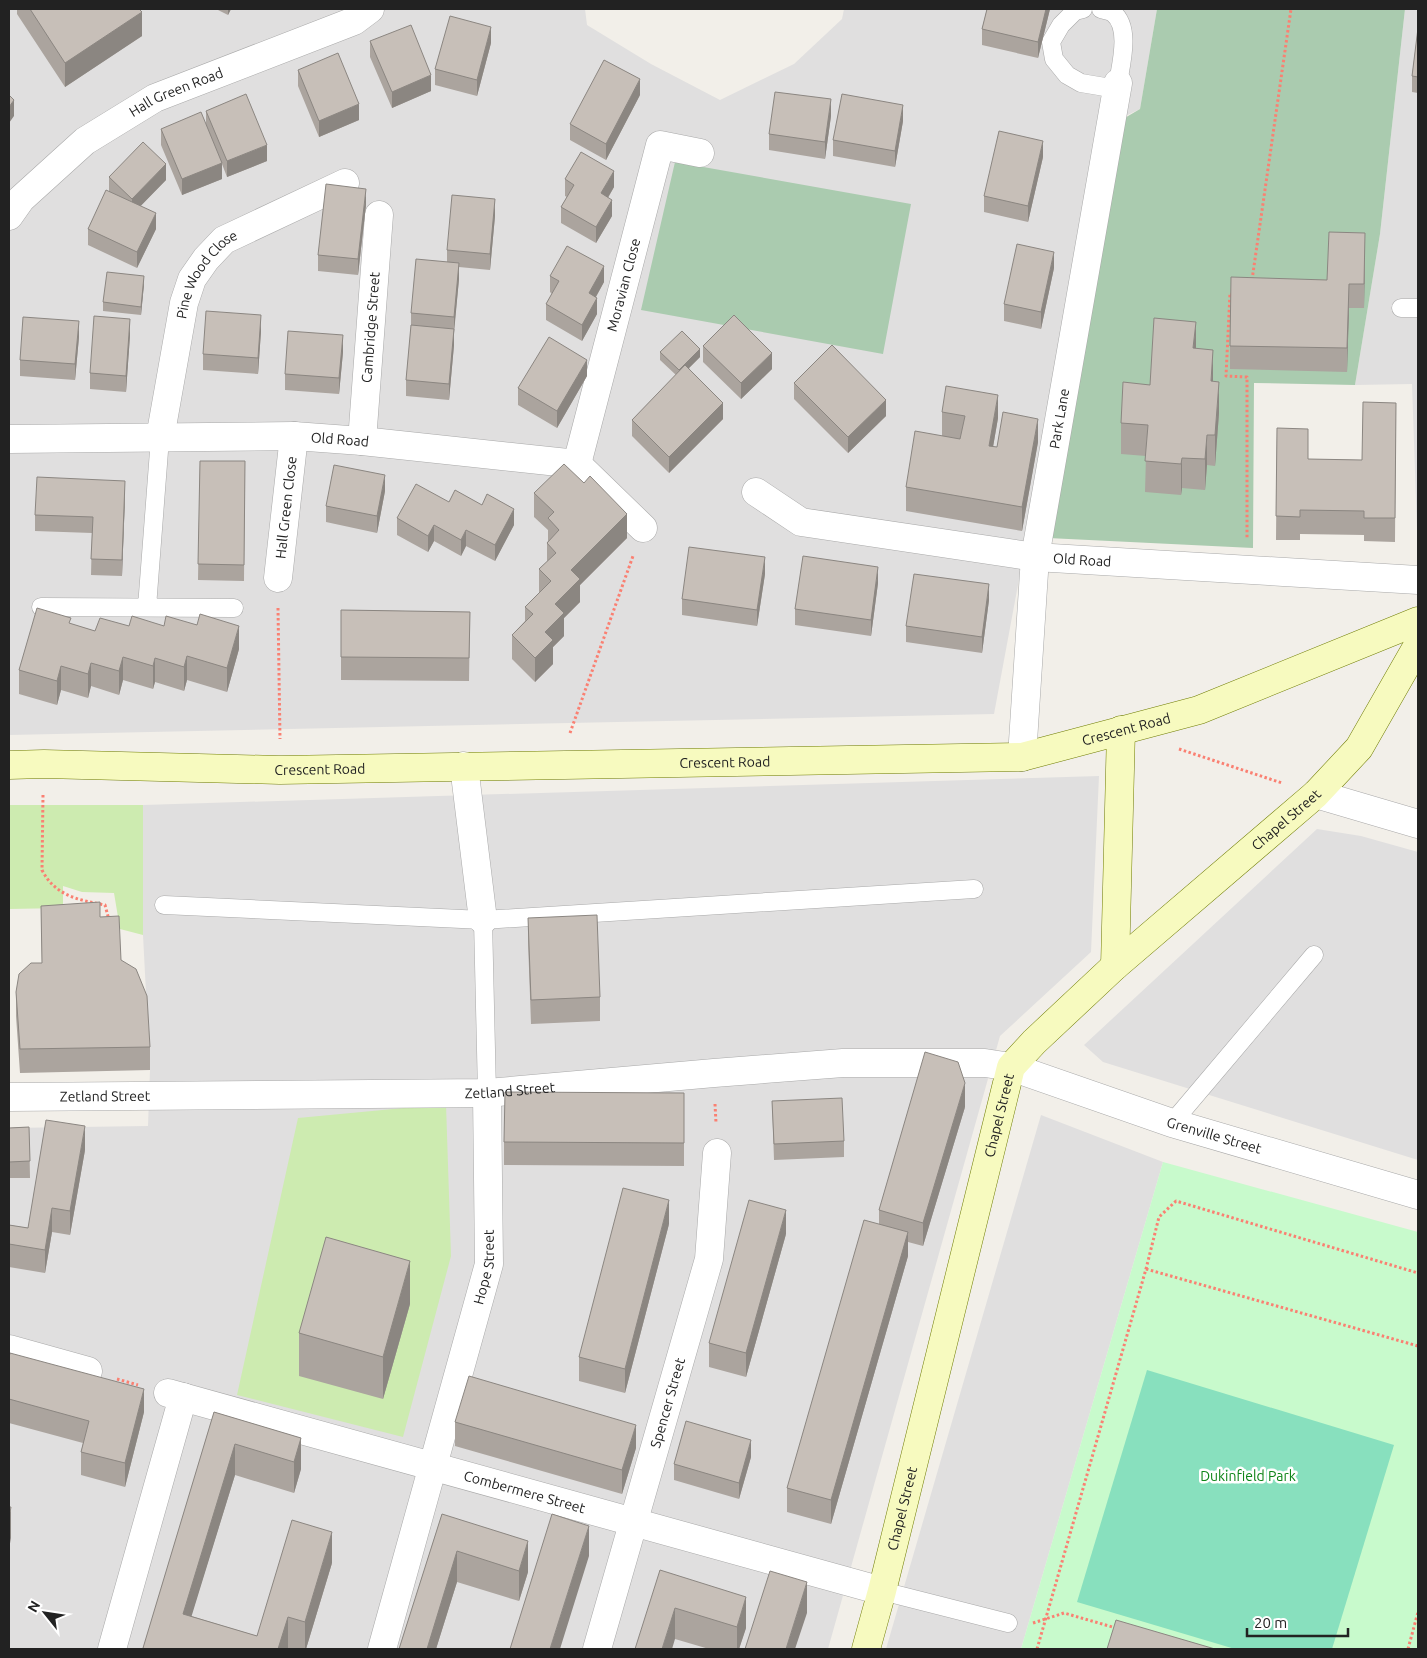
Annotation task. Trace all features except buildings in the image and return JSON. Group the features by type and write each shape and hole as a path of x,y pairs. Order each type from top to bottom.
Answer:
{"main road":[{"name":"Crescent Road","path":"9,765 44,764 280,770 1022,757 1199,710 1418,621"},
{"name":"Chapel Street","path":"866,1649 882,1591 1011,1067 1034,1042 1115,966 1316,794 1359,748 1418,646"},
{"path":"1115,966 1121,730"}],"street":[{"name":"Hall Green Road","path":"9,216 21,199 85,141 155,98 354,21 370,9"},
{"name":"Park Lane","path":"1022,757 1035,557 1117,86"},
{"name":"Moravian Close","path":"577,464 660,145 700,152"},
{"name":"Pine Wood Close","path":"160,438 184,303 192,279 206,258 224,240 345,183"},
{"name":"Cambridge Street","path":"362,441 379,215"},
{"name":"Old Road","path":"9,439 294,436 362,441 577,464"},
{"name":"Hall Green Close","path":"278,578 294,436"},
{"path":"577,464 643,528"},
{"name":"Old Road","path":"756,492 800,522 1035,557 1418,580"},
{"path":"464,766 482,920"},
{"path":"1316,794 1418,824"},
{"name":"Zetland Street","path":"9,1097 487,1093 714,1072 843,1063 984,1063 1011,1067"},
{"name":"Grenville Street","path":"1011,1067 1172,1123 1418,1195"},
{"name":"Hope Street","path":"382,1648 489,1264 487,1093"},
{"name":"Spencer Street","path":"597,1649 709,1259 717,1153"},
{"path":"9,1349 88,1371"},
{"path":"112,1649 147,1528 175,1395"},
{"name":"Combermere Street","path":"175,1395 882,1591"}],"lane":[{"path":"1083,9 1076,11 1061,25 1052,42 1054,59 1066,74 1081,83 1117,86 1124,42 1120,22 1113,14 1101,9"},
{"path":"1401,308 1418,308"},
{"path":"147,608 160,438"},
{"path":"41,607 234,608"},
{"path":"164,905 482,920 974,889"},
{"name":"Hope Street","path":"482,920 487,1093"},
{"path":"1172,1123 1314,955"},
{"path":"882,1591 1008,1623"}],"path":[{"path":"1252,284 1291,9"},
{"path":"1237,294 1230,293 1226,376 1247,377 1247,571"},
{"path":"558,765 643,528"},
{"path":"278,578 280,770"},
{"path":"1177,748 1316,794"},
{"path":"44,764 42,870 46,878 60,891 75,899 105,906 109,921"},
{"path":"714,1072 717,1153"},
{"path":"1037,1649 1146,1269 1158,1217 1176,1201 1418,1273"},
{"path":"1146,1269 1418,1346"},
{"path":"88,1371 175,1395"},
{"path":"1408,1649 1418,1612"},
{"path":"1008,1623 1028,1624 1064,1613 1118,1629"}],"shaded area":[{"path":"9,9 585,9 587,25 651,64 720,100 794,64 842,19 844,9 1157,9 1140,109 1103,127 994,714 9,735"},
{"path":"1405,9 1418,9 1418,531 1412,384 1355,385 1380,234"},
{"path":"1099,776 1091,952 1000,1036 828,1649 9,1649 9,1128 148,1126 150,1070 143,935 143,805"},
{"path":"1317,829 1361,836 1418,852 1418,1160 1103,1062 1084,1045"},
{"path":"1041,1115 1163,1162 1021,1649 886,1649"}],"green space":[{"path":"1157,9 1405,9 1380,234 1355,385 1254,383 1253,548 1048,538 1123,119 1140,109"},
{"path":"675,162 911,204 883,354 641,310"},
{"path":"9,805 143,805 143,935 120,929 114,893 82,892 63,886 63,908 9,909"},
{"path":"446,1104 451,1256 403,1437 237,1395 298,1118"},
{"name":"Dukinfield Park","path":"1163,1162 1418,1232 1418,1649 1021,1649"},
{"path":"1147,1370 1394,1445 1332,1649 1235,1649 1077,1602"}]}
